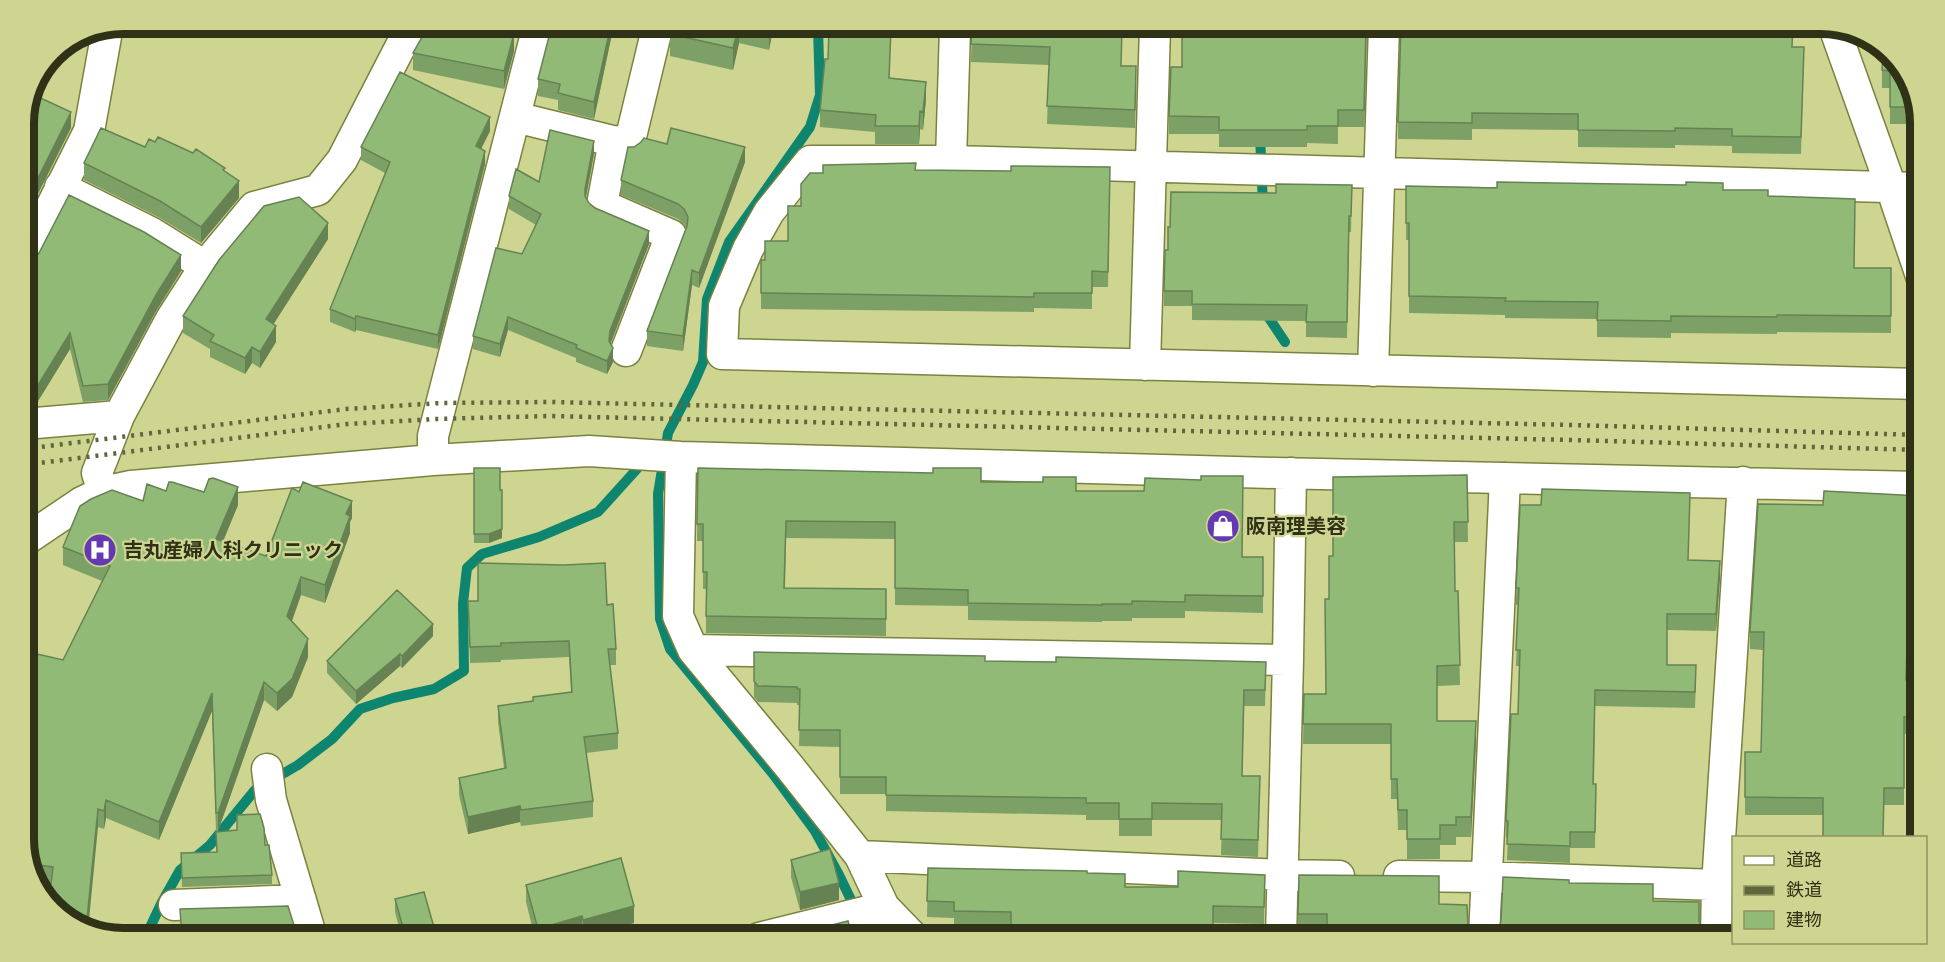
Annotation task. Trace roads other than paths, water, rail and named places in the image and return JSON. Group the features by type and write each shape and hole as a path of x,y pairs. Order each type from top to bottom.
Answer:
{"street":[{"path":"103,492 98,473 119,416 171,319 205,266 254,207 318,190 342,160 407,34"},
{"path":"433,460 433,436 536,34"},
{"path":"515,117 629,145 656,34"},
{"path":"951,161 955,34"},
{"path":"1145,365 1155,34"},
{"path":"1373,371 1384,34"},
{"path":"35,238 89,131 106,36"},
{"path":"1837,36 1910,243"},
{"path":"614,141 602,205 671,235 626,351"},
{"path":"1910,188 951,161 810,161 769,212 748,249 724,306 722,354 1910,384"},
{"path":"60,187 152,233 205,266"},
{"path":"35,423 119,416"},
{"path":"35,534 82,502 103,492 131,486 433,460 589,451 681,457 1910,487"},
{"path":"681,457 678,616 693,651 860,856 884,907 904,928"},
{"path":"1281,928 1291,473"},
{"path":"1484,928 1506,478"},
{"path":"1716,928 1743,482"},
{"path":"693,651 1288,660"},
{"path":"267,769 271,800 309,928"},
{"path":"860,856 1282,875 1486,877 1717,885"},
{"path":"174,904 301,900"},
{"path":"799,928 884,907"}],"waterway":[{"path":"818,34 820,95 810,127 729,242 707,299 703,362 668,433 658,494 660,619 670,649 773,774 815,831 868,928"},
{"path":"1260,135 1263,206"},
{"path":"1267,308 1267,315 1285,342"},
{"path":"150,928 180,870 210,845 255,790 298,765 332,739 360,709 393,698 434,689 464,671 463,603 467,568 482,554 539,537 598,512 645,460"}],"railway":[{"path":"35,448 346,409 441,403 550,402 1910,435"},
{"path":"35,464 347,424 549,416 1910,450"}],"place":[{"name":"阪南理美容","path":"1223,526"},
{"name":"吉丸産婦人科クリニック","path":"100,550"}]}
